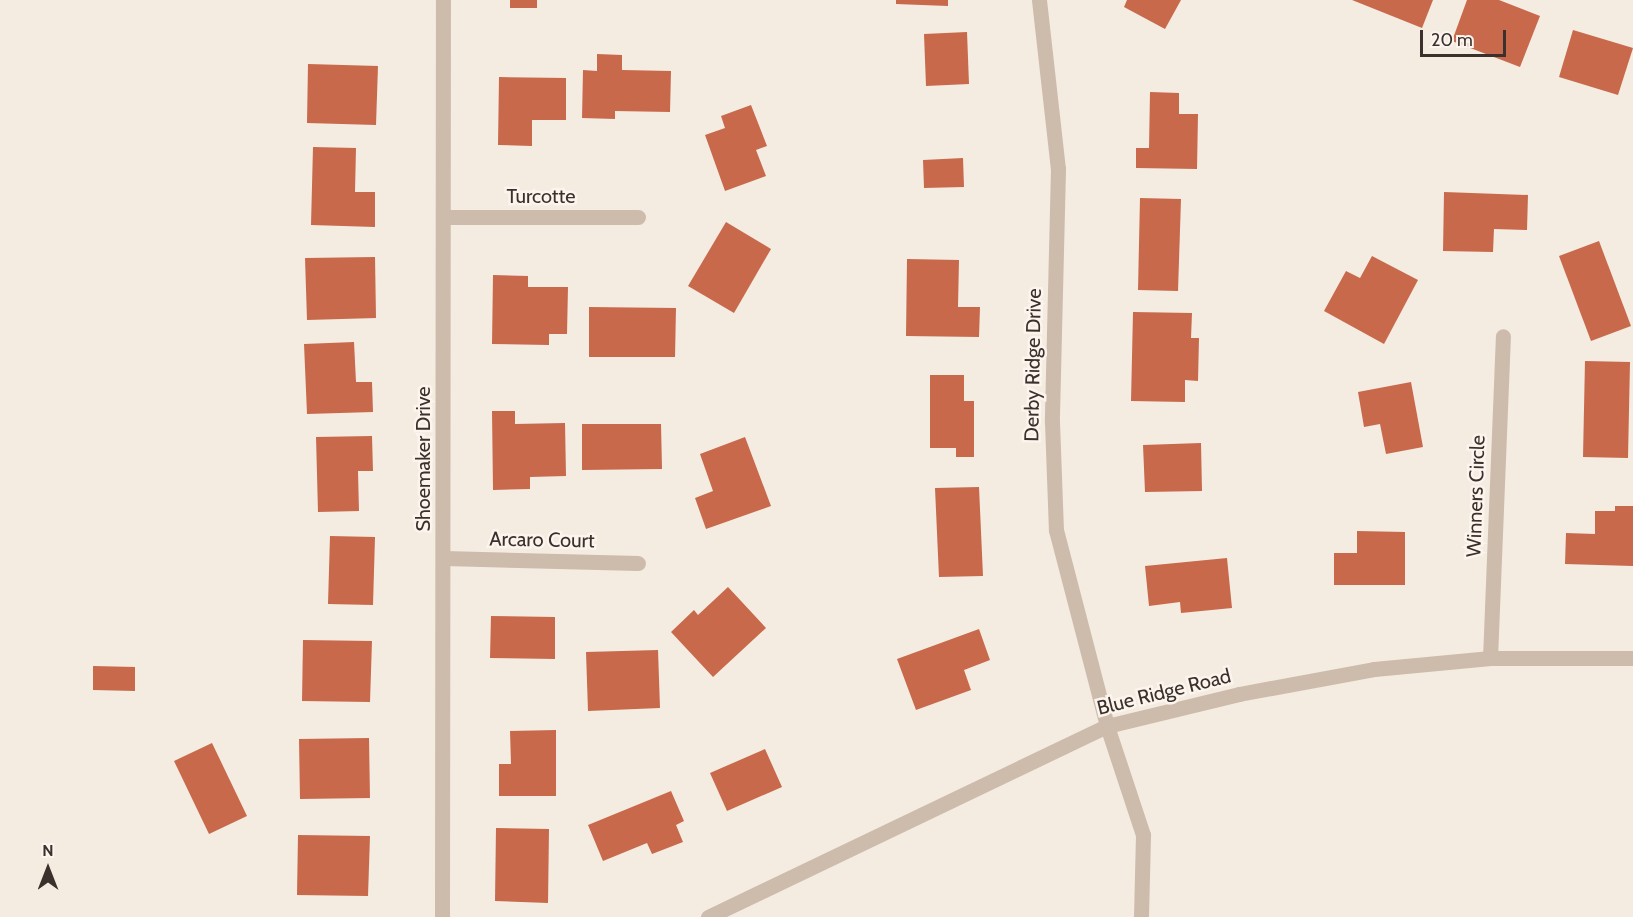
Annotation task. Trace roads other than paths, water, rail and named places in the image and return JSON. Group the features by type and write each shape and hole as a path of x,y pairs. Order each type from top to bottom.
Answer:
{"street":[{"name":"Shoemaker Drive","path":"442,917 443,0"},
{"name":"Derby Ridge Drive","path":"1039,0 1058,169 1052,422 1056,530 1107,726 1143,835 1141,917"},
{"name":"Turcotte","path":"443,217 638,217"},
{"name":"Winners Circle","path":"1490,658 1503,336"},
{"name":"Arcaro Court","path":"444,558 638,563"},
{"name":"Blue Ridge Road","path":"708,917 1107,726 1239,694 1374,669 1490,658 1633,658"}]}
